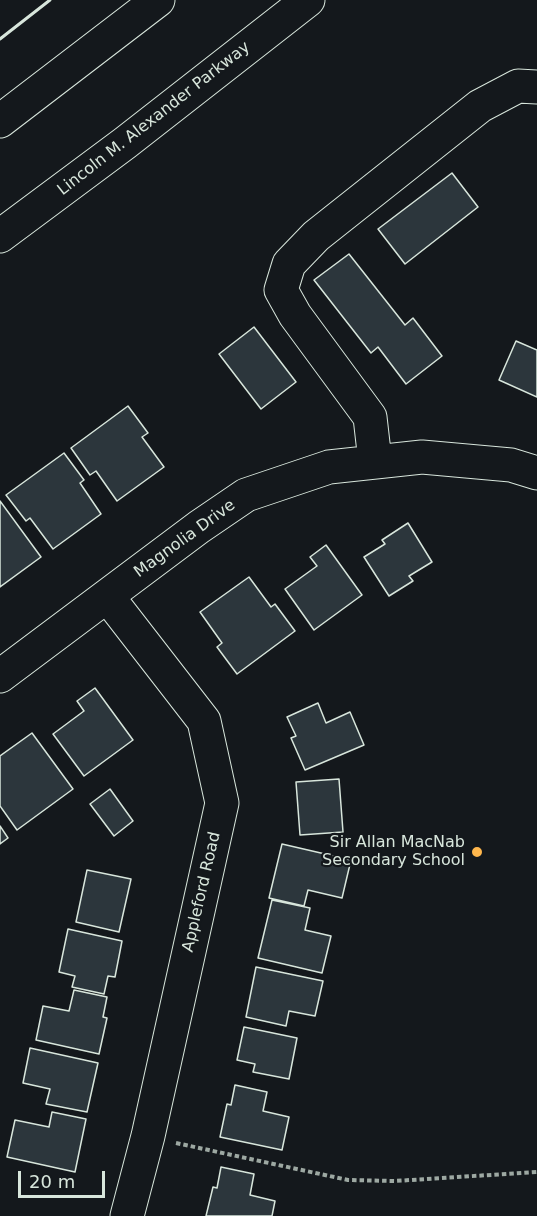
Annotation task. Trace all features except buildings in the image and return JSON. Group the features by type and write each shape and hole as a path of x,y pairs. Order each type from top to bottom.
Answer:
{"main road":[{"path":"0,121 158,0"},
{"name":"Lincoln M. Alexander Parkway","path":"0,236 125,143 308,0"},
{"path":"375,462 370,417 280,290 289,264 316,236 480,106 518,86 537,87"},
{"name":"Magnolia Drive","path":"0,676 108,597 199,526 246,495 330,467 422,457 511,465 537,473"},
{"name":"Appleford Road","path":"108,597 204,721 222,803 148,1136 127,1216"}],"path":[{"path":"148,1136 348,1180 395,1181 537,1172"}],"wall":[{"path":"0,39 50,0"}],"place":[{"name":"Sir Allan MacNab Secondary School","path":"477,852"}]}
